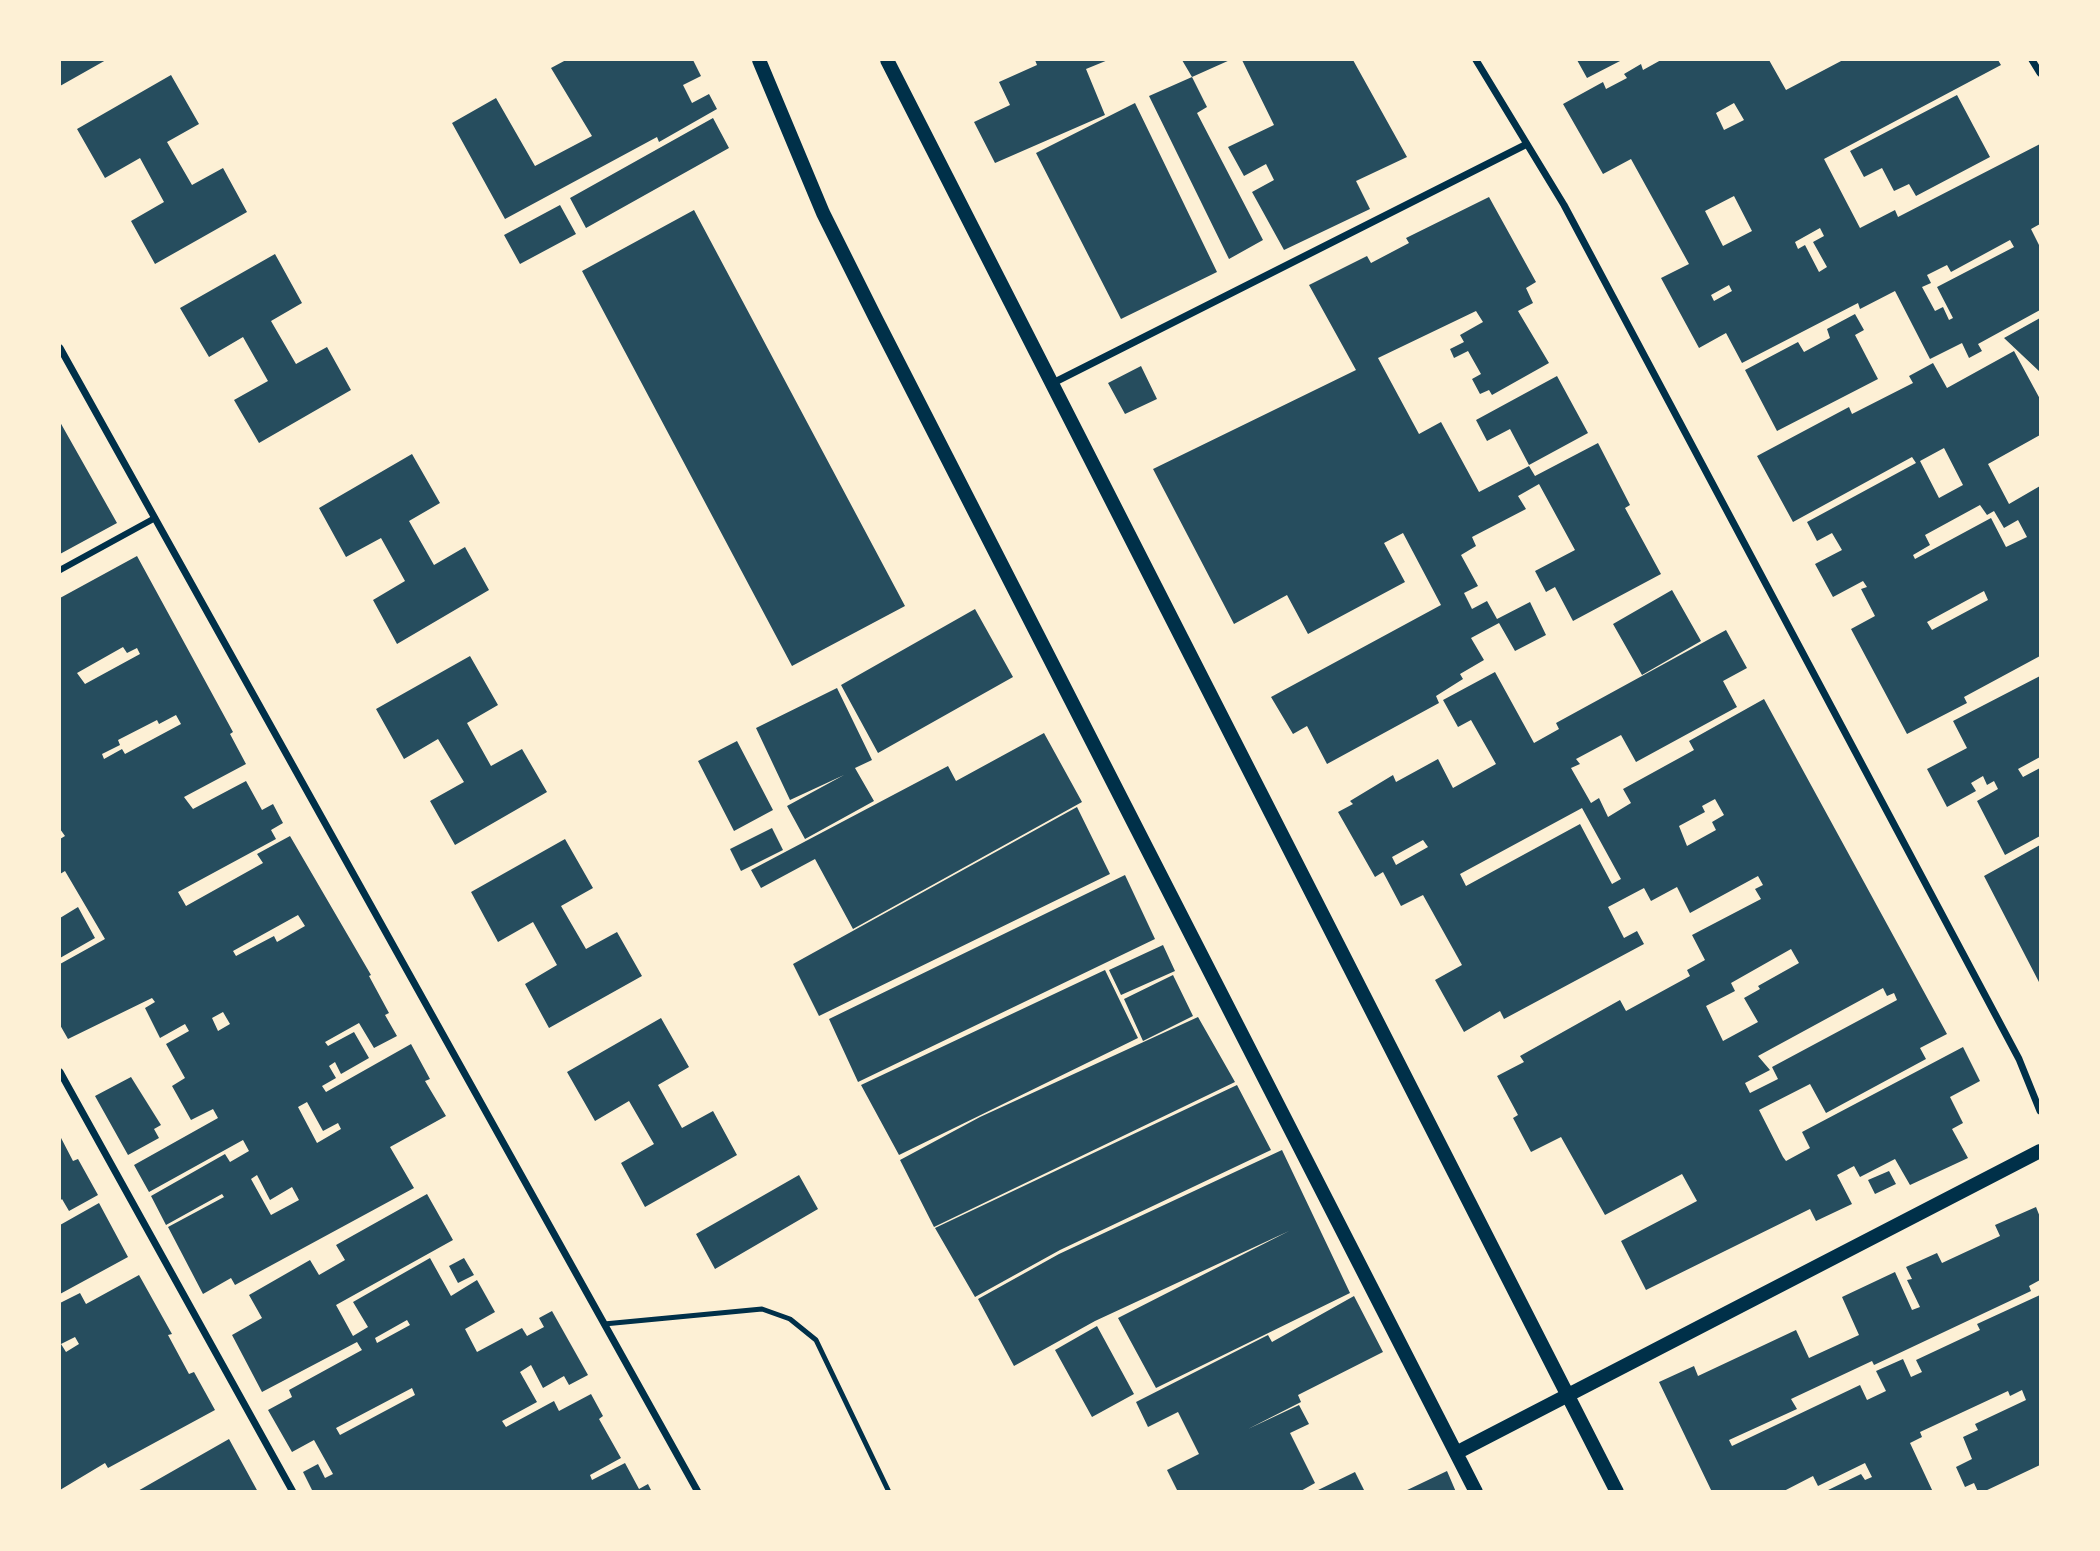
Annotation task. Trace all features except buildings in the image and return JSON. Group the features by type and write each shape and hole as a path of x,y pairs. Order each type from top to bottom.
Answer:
{"main road":[{"path":"759,60 823,213 852,271 1476,1492"},
{"path":"887,60 1617,1492"},
{"path":"1457,1454 1568,1394 1988,1181 2040,1151"}],"street":[{"path":"1476,60 1563,205 2012,1047 2040,1111"},
{"path":"2032,60 2040,74"},
{"path":"1053,383 1527,144"},
{"path":"60,348 698,1492"},
{"path":"60,570 155,518"},
{"path":"60,1072 293,1492"}],"lane":[{"path":"604,1324 762,1309 790,1319 816,1340 889,1492"}]}
